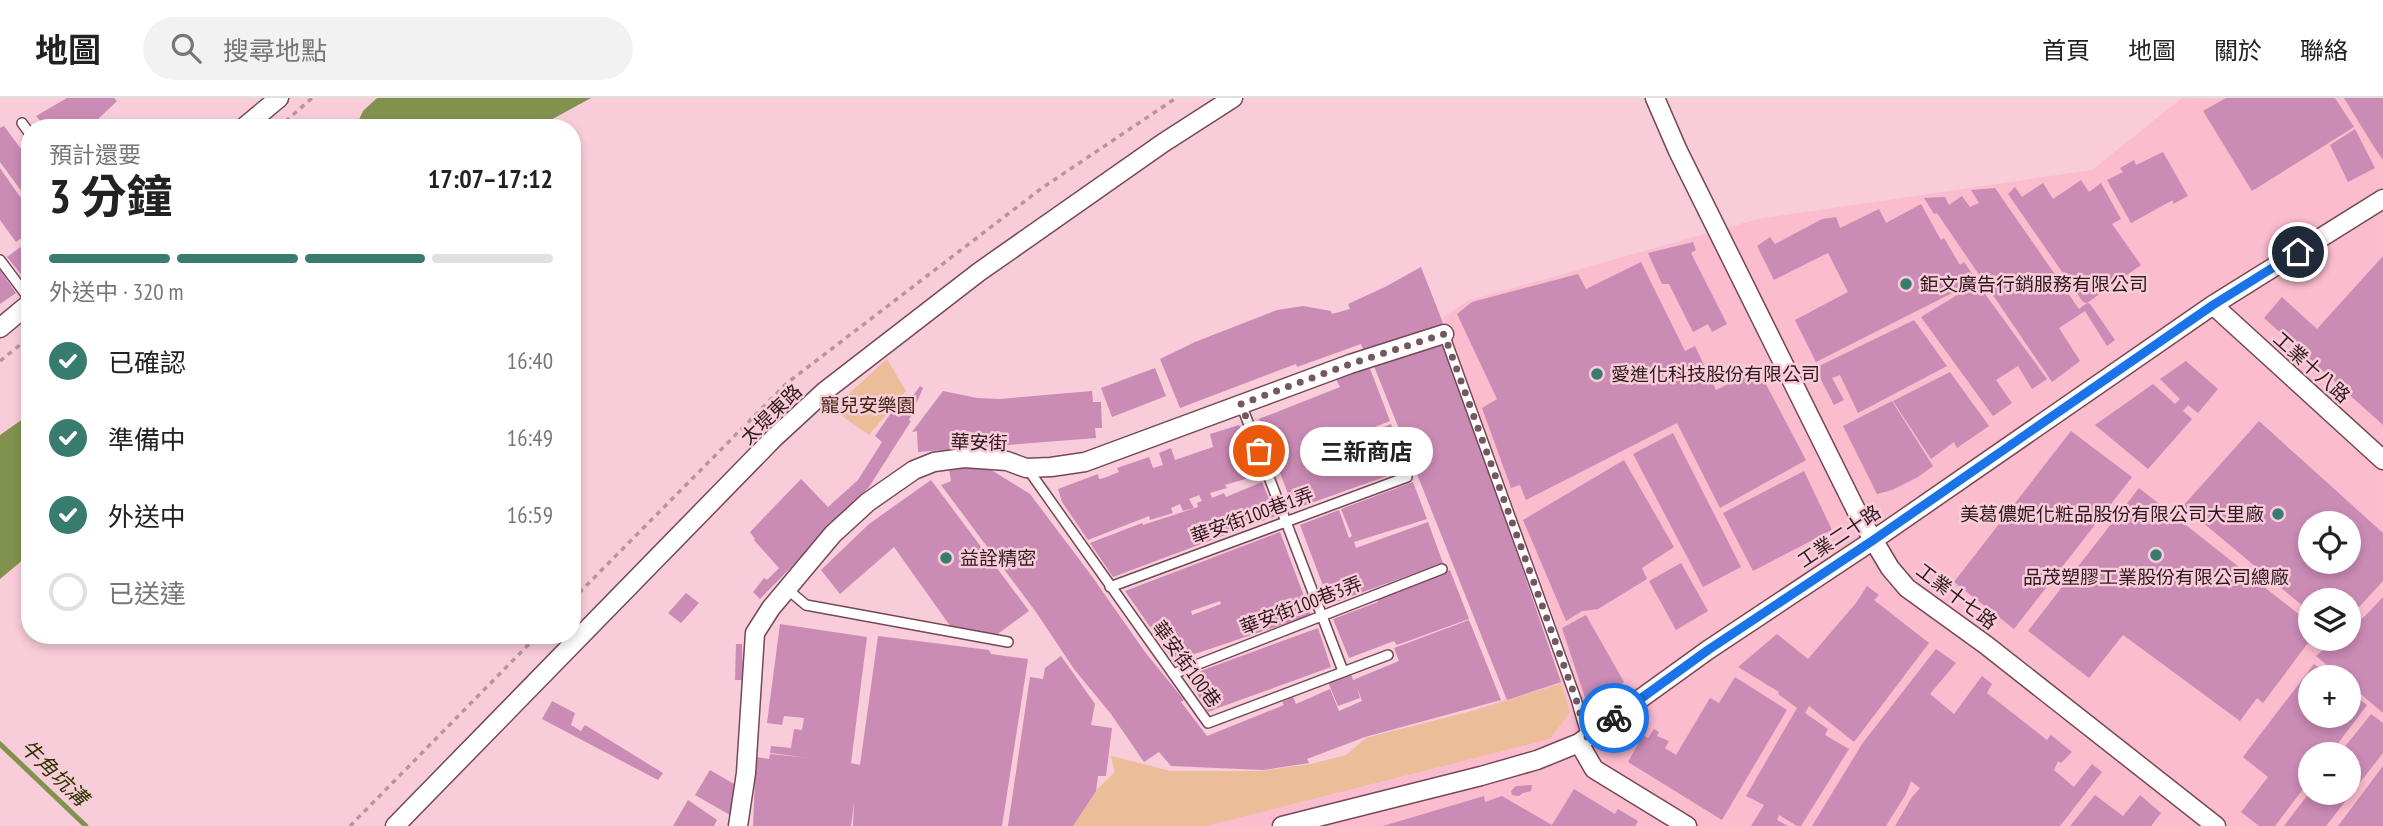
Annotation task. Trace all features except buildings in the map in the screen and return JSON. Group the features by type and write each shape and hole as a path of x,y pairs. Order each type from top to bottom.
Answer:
{"street":[{"path":"254,119 279,98"},
{"name":"太堤東路","path":"581,636 774,438 825,391 979,272 1233,98"},
{"name":"工業十七路","path":"1655,98 1678,151 1872,541 1890,568 1907,588 1997,653 2216,826"},
{"name":"工業二十路","path":"1282,826 1537,760 1583,740 1708,650 1872,541 2213,305 2383,200"},
{"name":"工業十八路","path":"2213,305 2383,460"},
{"path":"0,328 21,309"},
{"name":"華安街","path":"738,826 746,773 755,633 787,589 834,534 867,502 914,470 934,463 964,458 1007,461 1026,468 1085,462 1350,364 1444,334"},
{"name":"太堤東路","path":"396,826 573,644"},
{"path":"1583,740 1594,769 1687,826"}],"lane":[{"path":"0,260 21,289"},
{"path":"1444,334 1576,699 1583,740"},
{"path":"1241,404 1343,671"},
{"name":"華安街100巷","path":"1026,468 1208,723 1388,655"},
{"name":"華安街100巷1弄","path":"1110,587 1407,477"},
{"name":"華安街100巷3弄","path":"1173,674 1442,569"},
{"path":"787,589 806,605 1008,642"}],"path":[{"path":"288,119 312,98"},
{"path":"581,591 787,383 1042,188 1176,98"},
{"path":"0,361 21,344"},
{"path":"350,826 529,644"}],"shaded area":[{"path":"377,98 591,98 552,119 359,119 363,111"},
{"path":"2182,98 2383,98 2383,826 1073,826 1115,772 1111,756 1170,771 1262,771 1311,764 1347,755 1366,738 1476,710 1542,686 1573,669 1443,317 1467,301 1758,219 2092,170"},
{"path":"21,420 21,562 0,579 0,435"}],"green space":[{"name":"寵兒安樂園","path":"887,359 906,391 869,435 832,409"},
{"path":"1561,684 1570,712 1550,739 1206,826 1073,826 1080,806 1115,772 1111,756 1170,771 1262,771 1311,764 1346,755 1366,738 1476,710"}],"waterway":[{"name":"牛角坑溝","path":"0,744 86,826"}],"way so far":[{"path":"1259,451 1241,404 1350,364 1444,334 1576,699 1587,737 1614,718"}],"place":[{"name":"鉅文廣告行銷服務有限公司","path":"1906,284"},
{"name":"愛進化科技股份有限公司","path":"1597,374"},
{"name":"三新商店","path":"1259,451"},
{"name":"美葛儂妮化粧品股份有限公司大里廠","path":"2278,514"},
{"name":"品茂塑膠工業股份有限公司總廠","path":"2156,555"},
{"name":"益詮精密","path":"946,558"}],"route":[{"path":"1614,718 1708,650 1872,541 2213,305 2298,252"}]}
